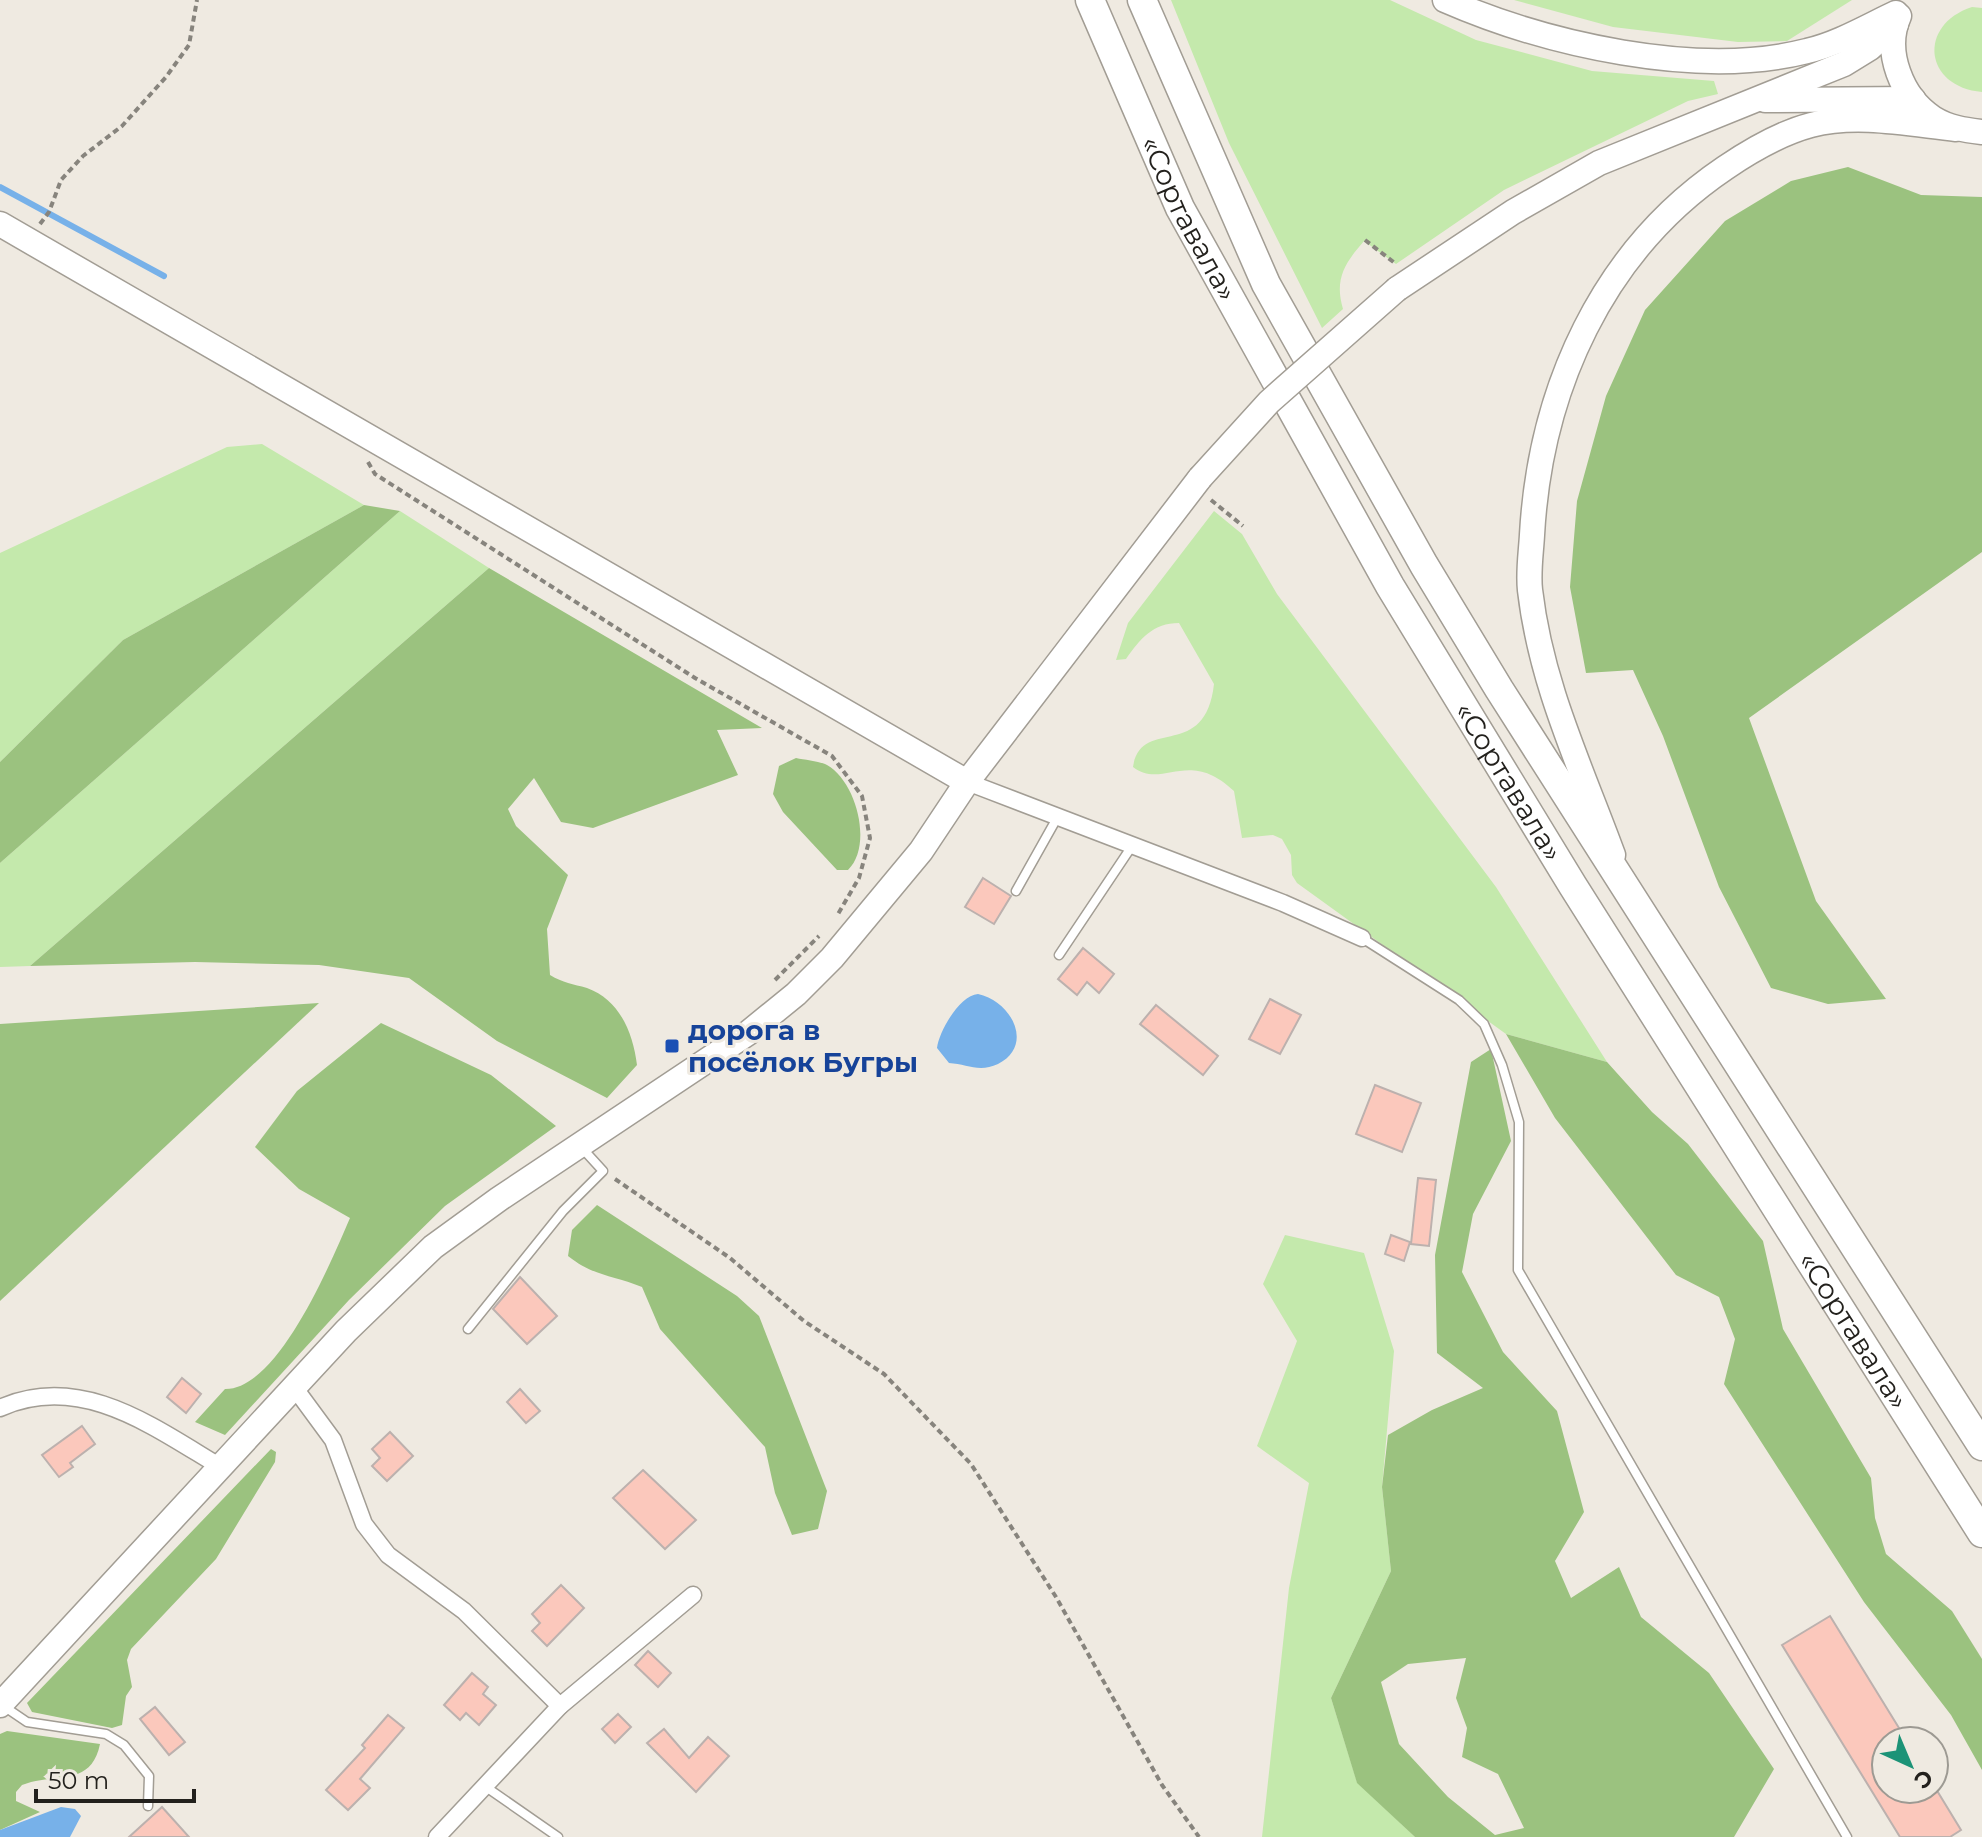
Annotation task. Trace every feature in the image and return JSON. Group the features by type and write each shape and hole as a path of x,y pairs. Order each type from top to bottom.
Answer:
{"highway":[{"name":"«Сортавала»","path":"1090,0 1180,208 1390,586 1573,886 1982,1533"},
{"name":"«Сортавала»","path":"1142,0 1266,284 1439,590 1982,1446"}],"main road":[{"path":"1445,0 1487,18 1593,48 1697,59 1778,57 1810,51 1902,11"},
{"path":"1902,11 1895,58 1901,80 1913,99 1932,117 1956,129"},
{"path":"0,1705 219,1466 376,1300 433,1247 748,1033 796,994 872,912 921,851 967,782 1197,482 1269,402 1405,284 1513,212 1599,163 1844,64 1870,48 1902,11"},
{"path":"1751,100 1913,99"},
{"path":"1620,876 1551,696 1539,649 1530,586 1534,498 1549,420 1597,304 1658,220 1751,150 1811,125 1862,120 1982,132"},
{"path":"0,224 967,782"}],"street":[{"path":"967,782 1283,903 1362,938"},
{"path":"294,1387 333,1440 364,1524 388,1555 464,1611 560,1706"},
{"path":"0,1408 37,1397 79,1396 133,1415 219,1466"},
{"path":"437,1837 560,1706 693,1595"}],"lane":[{"path":"1016,891 1057,818"},
{"path":"1059,955 1132,846"},
{"path":"1362,938 1459,1000 1484,1024 1502,1065 1519,1122 1518,1270 1847,1837"},
{"path":"468,1329 563,1211 603,1171 580,1145"},
{"path":"0,1705 27,1722 106,1734 124,1745 149,1776 148,1806"},
{"path":"486,1787 558,1837"}],"path":[{"path":"45,219 61,180 83,156 122,126 166,77 189,45 197,0"},
{"path":"1365,240 1405,284"},
{"path":"348,424 375,474 695,678 832,756 862,796 870,838 859,878 832,922"},
{"path":"1197,482 1243,526"},
{"path":"770,985 822,933"},
{"path":"603,1171 730,1258 804,1321 884,1374 971,1464 1056,1597 1162,1785 1199,1837"}],"green space":[{"path":"1171,0 1390,0 1476,40 1592,71 1714,81 1718,94 1688,101 1504,190 1396,264 1364,241 1343,272 1340,289 1343,309 1322,328 1229,143"},
{"path":"1514,0 1852,0 1787,41 1738,42 1613,27"},
{"path":"1972,7 1982,8 1982,92 1963,88 1948,79 1939,68 1935,54 1936,40 1942,27 1954,16"},
{"path":"1848,167 1921,195 1982,197 1982,552 1749,718 1816,901 1886,999 1828,1004 1771,988 1719,887 1663,736 1633,670 1586,673 1570,587 1577,501 1606,396 1645,310 1725,221 1791,181"},
{"path":"262,444 364,505 123,640 0,762 0,553 227,447"},
{"path":"364,505 400,511 0,863 0,762 123,640"},
{"path":"400,511 489,568 30,966 0,967 0,863"},
{"path":"1214,511 1242,534 1277,594 1496,887 1607,1062 1506,1034 1297,883 1292,875 1291,855 1282,839 1273,835 1242,838 1234,791 1218,778 1190,770 1144,773 1133,767 1138,752 1148,743 1187,731 1199,723 1208,708 1214,684 1179,623 1154,629 1126,659 1116,660 1128,623"},
{"path":"489,568 762,728 717,730 738,775 593,828 561,822 534,778 508,809 516,826 568,875 547,929 550,975 587,988 608,1001 623,1019 632,1041 637,1065 607,1098 497,1041 409,978 319,965 195,962 30,966"},
{"path":"796,758 827,765 838,773 853,799 858,815 859,846 856,859 848,870 837,870 783,812 773,794 779,766"},
{"path":"319,1003 0,1301 0,1024"},
{"path":"381,1023 491,1075 556,1126 445,1206 349,1300 225,1435 195,1422 225,1389 245,1384 264,1369 283,1347 316,1292 350,1218 299,1189 255,1147 297,1091"},
{"path":"1506,1034 1607,1062 1652,1112 1688,1144 1763,1241 1783,1329 1871,1478 1875,1518 1886,1554 1952,1611 1982,1659 1982,1770 1951,1715 1864,1602 1724,1384 1735,1339 1719,1297 1676,1275 1555,1118"},
{"path":"1491,1049 1511,1141 1473,1214 1462,1272 1503,1352 1557,1411 1584,1512 1555,1561 1571,1598 1619,1567 1641,1617 1709,1673 1774,1769 1734,1837 1415,1837 1357,1783 1331,1698 1391,1571 1382,1487 1388,1435 1432,1410 1483,1388 1437,1353 1435,1255 1471,1062","holes":["1466,1658 1456,1698 1467,1728 1462,1757 1498,1774 1524,1828 1495,1835 1448,1797 1399,1744 1381,1682 1408,1664"]},
{"path":"597,1205 737,1296 759,1316 827,1491 818,1529 792,1535 775,1493 765,1447 660,1329 642,1287 594,1271 568,1256 572,1230"},
{"path":"1285,1235 1364,1253 1394,1351 1382,1487 1391,1571 1331,1698 1357,1782 1415,1837 1262,1837 1289,1588 1309,1483 1257,1446 1297,1341 1263,1284"},
{"path":"271,1449 276,1452 275,1462 216,1559 131,1649 127,1660 132,1687 126,1696 122,1725 112,1728 32,1712 27,1703"},
{"path":"7,1731 100,1744 89,1767 80,1773 22,1785 16,1792 16,1801 40,1812 0,1830 0,1734"}],"water":[{"path":"978,994 1001,1006 1009,1015 1015,1025 1015,1047 1009,1056 991,1067 949,1063 937,1048 942,1033 964,1000"},
{"path":"61,1807 75,1809 81,1816 70,1837 0,1837 0,1830"}],"building":[{"path":"983,878 1011,896 994,924 965,907"},
{"path":"1083,948 1114,974 1099,993 1087,982 1077,995 1058,979"},
{"path":"1270,999 1301,1015 1280,1054 1249,1039"},
{"path":"1156,1005 1218,1056 1203,1075 1140,1024"},
{"path":"1375,1085 1421,1103 1402,1152 1356,1134"},
{"path":"1418,1178 1436,1180 1429,1246 1411,1244"},
{"path":"1391,1235 1410,1242 1404,1261 1385,1254"},
{"path":"520,1277 557,1316 527,1344 493,1309"},
{"path":"182,1378 201,1394 186,1413 167,1397"},
{"path":"520,1389 540,1411 526,1423 507,1402"},
{"path":"82,1426 95,1444 70,1463 73,1467 59,1477 42,1455"},
{"path":"390,1432 413,1456 387,1481 372,1466 380,1458 372,1449"},
{"path":"643,1470 696,1520 665,1549 613,1498"},
{"path":"561,1585 584,1608 547,1646 532,1631 540,1623 532,1614"},
{"path":"1830,1616 1897,1725 1870,1725 1870,1788 1782,1645"},
{"path":"648,1651 671,1673 658,1687 635,1665"},
{"path":"472,1673 488,1687 483,1694 496,1705 479,1725 466,1713 460,1720 444,1705"},
{"path":"155,1707 185,1742 169,1755 140,1719"},
{"path":"618,1714 631,1727 615,1743 602,1729"},
{"path":"388,1715 404,1728 360,1779 370,1788 348,1810 326,1790 365,1748 362,1745"},
{"path":"664,1729 689,1758 708,1737 729,1756 696,1792 647,1743"},
{"path":"1880,1805 1946,1805 1961,1830 1950,1837 1900,1837"},
{"path":"162,1807 189,1837 129,1837"}],"waterway":[{"path":"0,187 164,276"}],"place":[{"name":"дорога в посёлок Бугры","path":"672,1046"}]}
